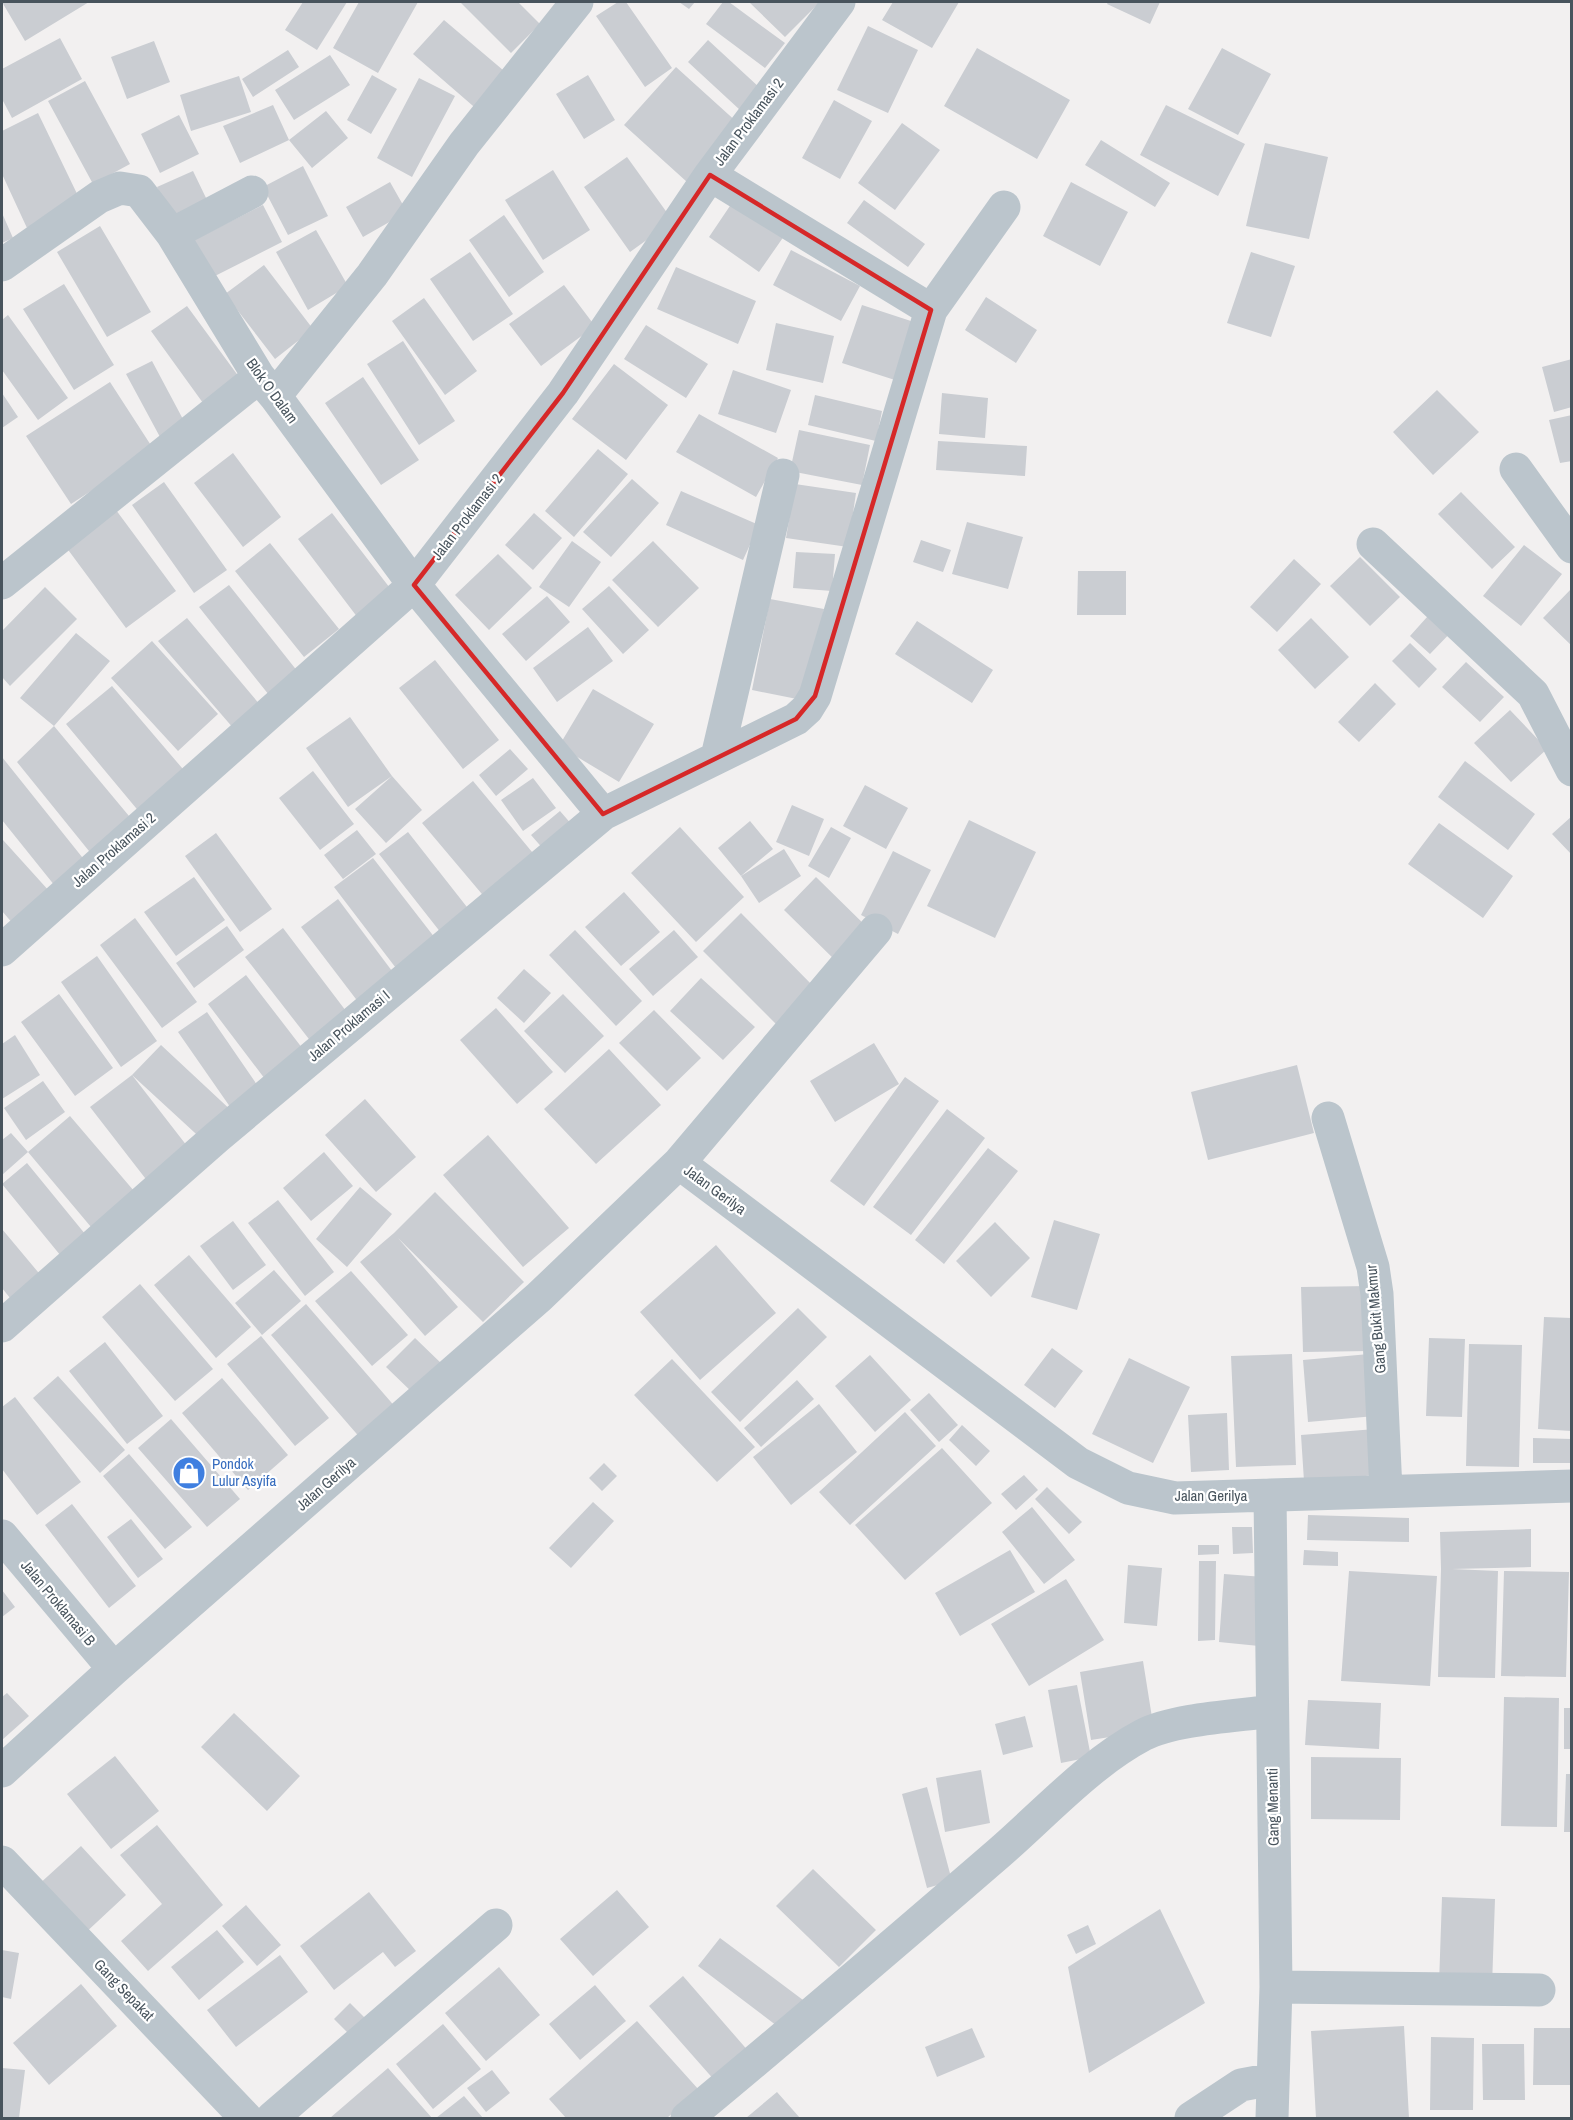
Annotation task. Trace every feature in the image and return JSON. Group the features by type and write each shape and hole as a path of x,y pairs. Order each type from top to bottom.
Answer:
{"street":[{"path":"2,583 267,386 372,275 465,144 577,2"},
{"name":"Jalan Proklamasi 2","path":"2,950 414,585 563,393 710,175 839,2"},
{"path":"710,175 931,310"},
{"name":"Blok O Dalam","path":"2,265 99,197 120,188 139,191 172,234 267,386 414,585 603,814"},
{"path":"172,234 252,192"},
{"name":"Jalan Proklamasi I","path":"2,1326 217,1137 603,814 796,719 807,709 815,696 931,310 1004,207"},
{"path":"1516,469 1572,547"},
{"path":"717,757 783,475"},
{"path":"1373,544 1533,694 1572,770"},
{"path":"679,1163 876,930"},
{"name":"Gang Bukit Makmur","path":"1328,1118 1373,1267 1377,1294 1386,1491"},
{"name":"Jalan Gerilya","path":"2,1771 539,1297 679,1163 1078,1463 1128,1488 1175,1498 1572,1486"},
{"name":"Gang Menanti","path":"1270,1495 1276,1987 1272,2118"},
{"name":"Jalan Proklamasi B","path":"2,1536 114,1670"},
{"path":"687,2118 982,1868 1095,1768 1121,1749 1144,1734 1173,1725 1272,1711"},
{"name":"Gang Sepakat","path":"2,1862 246,2118"},
{"path":"272,2118 496,1925"},
{"path":"1276,1987 1539,1990"},
{"path":"1191,2118 1241,2085 1273,2079"}],"highlighted area":[{"path":"710,175 931,310 815,696 796,719 603,814 414,585 563,393"}],"building":[{"path":"2,2 89,2 25,41"},
{"path":"303,2 347,2 317,50 285,30"},
{"path":"359,2 418,2 378,73 333,48"},
{"path":"460,2 518,2 540,24 511,53"},
{"path":"618,2 626,2 672,68 645,87 596,16"},
{"path":"679,2 695,2 689,9"},
{"path":"723,2 729,2 785,43 765,68 706,24"},
{"path":"749,2 820,2 785,37"},
{"path":"893,2 959,2 932,48 882,20"},
{"path":"1108,2 1160,2 1150,24 1107,4"},
{"path":"444,20 510,76 480,112 413,54"},
{"path":"868,26 918,50 888,113 837,90"},
{"path":"60,38 82,79 12,118 2,99 2,69"},
{"path":"708,40 760,88 740,110 688,62"},
{"path":"154,41 170,82 127,99 111,57"},
{"path":"977,48 1070,100 1037,159 944,106"},
{"path":"1222,48 1271,74 1238,135 1188,109"},
{"path":"288,50 299,67 253,97 242,79"},
{"path":"330,55 350,85 294,120 275,90"},
{"path":"676,67 739,124 687,182 624,125"},
{"path":"372,75 397,89 371,134 347,120"},
{"path":"588,75 615,120 584,139 556,94"},
{"path":"239,76 251,112 191,131 180,95"},
{"path":"419,78 455,96 412,177 377,158"},
{"path":"85,81 130,164 93,184 48,101"},
{"path":"834,100 872,121 840,179 802,158"},
{"path":"273,105 289,140 240,163 223,126"},
{"path":"1166,105 1245,144 1218,196 1140,155"},
{"path":"326,111 348,138 312,168 289,140"},
{"path":"38,113 81,202 27,228 2,174 2,131"},
{"path":"179,115 199,154 160,173 141,134"},
{"path":"902,123 940,150 895,210 858,183"},
{"path":"1101,140 1170,183 1155,207 1085,165"},
{"path":"1265,143 1328,157 1309,239 1246,226"},
{"path":"627,157 673,221 630,252 584,187"},
{"path":"303,166 328,216 288,235 263,187"},
{"path":"553,170 590,230 543,260 505,200"},
{"path":"193,171 207,200 171,217 157,187"},
{"path":"390,182 407,212 363,237 346,207"},
{"path":"1071,182 1128,212 1100,266 1043,236"},
{"path":"738,194 789,229 759,272 709,237"},
{"path":"864,200 925,244 908,267 847,223"},
{"path":"263,205 282,242 211,278 192,241"},
{"path":"2,213 13,238 2,243"},
{"path":"504,215 544,272 509,297 469,240"},
{"path":"100,226 151,312 107,337 57,252"},
{"path":"316,230 348,286 308,310 276,252"},
{"path":"791,250 860,286 841,321 773,285"},
{"path":"470,252 513,314 473,341 430,279"},
{"path":"1251,252 1295,266 1271,337 1227,323"},
{"path":"264,265 313,329 275,359 225,294"},
{"path":"676,267 756,301 738,344 657,309"},
{"path":"64,284 114,365 74,390 23,309"},
{"path":"564,285 595,326 541,366 509,324"},
{"path":"986,297 1037,330 1016,363 965,330"},
{"path":"424,298 477,371 445,395 392,321"},
{"path":"862,305 917,323 898,381 842,363"},
{"path":"187,306 239,377 203,403 151,331"},
{"path":"8,315 68,398 38,420 2,370 2,320"},
{"path":"776,323 834,336 823,383 766,370"},
{"path":"646,325 708,364 686,398 624,359"},
{"path":"403,341 455,421 419,445 367,364"},
{"path":"1572,359 1572,407 1554,412 1542,367"},
{"path":"152,361 185,423 160,437 126,374"},
{"path":"614,364 668,405 626,460 572,419"},
{"path":"733,370 791,390 776,433 718,414"},
{"path":"363,377 419,460 381,485 325,403"},
{"path":"110,382 154,450 71,504 26,436"},
{"path":"1437,390 1479,432 1433,475 1393,432"},
{"path":"2,393 18,417 2,428"},
{"path":"942,393 988,398 985,438 939,434"},
{"path":"815,395 882,411 876,441 808,425"},
{"path":"699,414 778,458 756,497 676,452"},
{"path":"1572,415 1572,461 1560,463 1549,420"},
{"path":"799,430 870,445 862,485 790,471"},
{"path":"938,441 1027,446 1025,476 936,470"},
{"path":"598,449 628,474 574,537 545,511"},
{"path":"233,453 281,517 243,547 194,483"},
{"path":"632,479 659,503 611,557 583,532"},
{"path":"164,482 227,570 194,593 132,505"},
{"path":"795,484 856,493 848,547 786,538"},
{"path":"681,491 759,525 743,560 666,525"},
{"path":"1461,492 1515,547 1492,569 1438,514"},
{"path":"116,510 176,591 126,628 66,547"},
{"path":"332,513 393,592 358,618 298,539"},
{"path":"534,513 562,538 533,570 505,545"},
{"path":"967,522 1023,537 1008,589 952,574"},
{"path":"921,540 951,550 943,572 913,562"},
{"path":"572,541 601,562 569,607 539,587"},
{"path":"653,541 699,588 658,627 612,580"},
{"path":"270,543 339,629 304,657 235,571"},
{"path":"1524,545 1562,574 1521,626 1483,596"},
{"path":"796,552 835,554 832,591 793,588"},
{"path":"498,554 532,588 489,630 455,595"},
{"path":"1360,557 1400,597 1370,626 1330,586"},
{"path":"1294,559 1321,584 1277,632 1250,607"},
{"path":"1078,571 1126,571 1126,615 1077,615"},
{"path":"229,585 298,672 269,695 199,607"},
{"path":"609,586 649,630 623,654 582,609"},
{"path":"45,587 77,619 10,686 2,677 2,631"},
{"path":"1572,588 1572,646 1543,618"},
{"path":"547,596 570,622 526,661 502,634"},
{"path":"770,599 824,609 807,701 752,690"},
{"path":"1436,607 1457,626 1430,654 1410,636"},
{"path":"187,618 261,706 234,729 158,641"},
{"path":"1311,618 1349,657 1315,689 1278,650"},
{"path":"917,621 993,670 972,703 895,654"},
{"path":"588,627 613,661 557,702 533,668"},
{"path":"76,633 110,661 54,726 20,698"},
{"path":"152,641 218,714 178,751 111,678"},
{"path":"1410,643 1437,669 1419,688 1392,661"},
{"path":"435,660 499,740 463,769 399,688"},
{"path":"1466,662 1504,697 1480,722 1442,687"},
{"path":"1375,683 1396,704 1359,742 1338,722"},
{"path":"112,686 188,775 141,814 66,724"},
{"path":"593,689 654,724 619,782 559,746"},
{"path":"1510,710 1547,749 1511,782 1474,743"},
{"path":"350,717 392,776 348,807 306,748"},
{"path":"54,726 134,822 93,856 17,762"},
{"path":"510,749 528,769 496,796 479,775"},
{"path":"2,757 86,862 55,886 2,820"},
{"path":"1465,761 1535,814 1508,850 1438,797"},
{"path":"313,771 354,824 320,850 279,798"},
{"path":"392,776 422,810 386,843 355,809"},
{"path":"533,778 556,808 523,831 501,800"},
{"path":"473,781 542,864 492,906 422,823"},
{"path":"865,785 908,808 886,849 843,826"},
{"path":"792,805 824,819 809,856 776,842"},
{"path":"560,811 573,826 545,851 531,835"},
{"path":"1572,816 1572,855 1552,834"},
{"path":"969,820 1036,852 995,938 927,906"},
{"path":"750,821 773,849 741,876 718,848"},
{"path":"1439,823 1513,876 1483,918 1408,864"},
{"path":"680,827 744,897 696,942 631,873"},
{"path":"831,827 851,838 829,878 808,866"},
{"path":"357,830 376,854 343,879 324,855"},
{"path":"408,832 474,916 445,938 379,854"},
{"path":"216,833 272,909 240,932 185,856"},
{"path":"3,840 50,892 14,925 2,911"},
{"path":"784,849 801,876 759,903 741,876"},
{"path":"893,851 931,870 898,934 861,915"},
{"path":"373,858 442,947 402,976 334,887"},
{"path":"194,877 225,920 176,956 144,912"},
{"path":"816,877 872,932 840,965 784,910"},
{"path":"624,892 660,932 621,966 585,927"},
{"path":"338,899 398,979 362,1007 301,927"},
{"path":"741,913 818,991 780,1028 703,951"},
{"path":"135,918 197,1002 162,1028 100,945"},
{"path":"227,926 244,950 194,988 176,963"},
{"path":"283,928 349,1015 312,1043 245,957"},
{"path":"575,930 642,1001 616,1026 549,955"},
{"path":"674,930 698,957 653,996 629,969"},
{"path":"97,956 157,1041 121,1067 61,982"},
{"path":"524,969 551,993 524,1023 497,998"},
{"path":"246,975 306,1053 268,1083 208,1004"},
{"path":"701,978 755,1027 723,1060 670,1011"},
{"path":"59,994 113,1068 75,1096 21,1022"},
{"path":"563,994 604,1036 565,1073 524,1031"},
{"path":"496,1008 553,1072 517,1104 460,1040"},
{"path":"654,1010 701,1058 667,1091 619,1043"},
{"path":"207,1012 264,1095 235,1114 178,1032"},
{"path":"15,1035 40,1075 2,1099 2,1044"},
{"path":"874,1043 899,1084 835,1122 810,1081"},
{"path":"161,1045 235,1114 207,1144 132,1075"},
{"path":"609,1049 661,1105 596,1164 544,1109"},
{"path":"1297,1065 1314,1133 1208,1160 1191,1092"},
{"path":"132,1075 194,1155 152,1187 90,1107"},
{"path":"905,1077 939,1101 864,1206 830,1181"},
{"path":"43,1081 65,1112 26,1140 4,1108"},
{"path":"365,1099 416,1157 376,1192 325,1135"},
{"path":"947,1109 985,1138 911,1235 873,1207"},
{"path":"70,1116 134,1191 91,1227 28,1152"},
{"path":"11,1133 28,1152 2,1175 2,1140"},
{"path":"488,1135 569,1228 523,1267 443,1175"},
{"path":"988,1148 1018,1171 944,1264 915,1240"},
{"path":"324,1152 353,1186 311,1221 283,1188"},
{"path":"27,1163 90,1240 65,1261 2,1184"},
{"path":"360,1187 392,1214 347,1267 316,1239"},
{"path":"435,1192 524,1282 483,1322 398,1238 458,1307 425,1336 360,1262 394,1233"},
{"path":"278,1200 334,1272 305,1296 248,1223"},
{"path":"1054,1220 1100,1234 1077,1310 1031,1297"},
{"path":"233,1221 266,1265 233,1290 200,1246"},
{"path":"995,1222 1030,1258 991,1297 956,1261"},
{"path":"2,1229 43,1278 14,1303 2,1288"},
{"path":"716,1245 776,1313 700,1380 640,1312"},
{"path":"189,1255 251,1327 216,1358 154,1285"},
{"path":"274,1270 301,1301 262,1335 235,1303"},
{"path":"351,1271 408,1335 372,1366 315,1301"},
{"path":"140,1284 213,1369 175,1401 102,1317"},
{"path":"1370,1286 1370,1351 1303,1352 1301,1287"},
{"path":"306,1304 397,1409 362,1440 271,1335"},
{"path":"798,1308 827,1337 740,1422 711,1392"},
{"path":"1544,1317 1572,1318 1572,1431 1538,1429"},
{"path":"261,1336 329,1418 295,1446 227,1364"},
{"path":"415,1338 444,1366 416,1396 386,1367"},
{"path":"1429,1338 1465,1339 1462,1417 1426,1416"},
{"path":"105,1342 163,1416 127,1444 69,1371"},
{"path":"1469,1344 1522,1345 1519,1467 1466,1466"},
{"path":"1052,1348 1083,1371 1055,1408 1024,1385"},
{"path":"1292,1354 1296,1465 1236,1467 1231,1356"},
{"path":"1369,1354 1375,1416 1308,1422 1303,1360"},
{"path":"870,1355 911,1400 875,1432 835,1386"},
{"path":"1129,1358 1190,1387 1153,1463 1092,1434"},
{"path":"672,1359 755,1447 717,1482 634,1395"},
{"path":"58,1376 125,1450 100,1473 33,1398"},
{"path":"222,1378 288,1455 248,1490 182,1413"},
{"path":"797,1380 814,1399 761,1447 744,1428"},
{"path":"929,1393 958,1425 939,1442 910,1410"},
{"path":"15,1397 81,1482 37,1515 2,1469 2,1407"},
{"path":"819,1404 857,1452 791,1505 753,1457"},
{"path":"905,1412 936,1446 850,1525 819,1492"},
{"path":"1227,1413 1229,1470 1191,1472 1188,1415"},
{"name":"Pondok Lulur Asyifa","path":"171,1419 240,1499 207,1527 138,1448"},
{"path":"962,1425 990,1451 976,1466 949,1440"},
{"path":"1375,1429 1378,1475 1304,1481 1301,1435"},
{"path":"1533,1438 1572,1439 1572,1463 1533,1463"},
{"path":"942,1448 992,1503 905,1580 855,1525"},
{"path":"129,1454 192,1527 165,1549 103,1476"},
{"path":"604,1463 617,1476 602,1491 589,1478"},
{"path":"1024,1475 1038,1490 1016,1510 1001,1494"},
{"path":"1047,1487 1082,1522 1069,1534 1035,1499"},
{"path":"593,1502 614,1521 571,1568 549,1548"},
{"path":"72,1504 136,1586 109,1608 45,1525"},
{"path":"1032,1507 1075,1560 1044,1584 1002,1532"},
{"path":"1308,1515 1409,1518 1409,1542 1307,1540"},
{"path":"131,1519 163,1559 138,1578 107,1537"},
{"path":"1232,1527 1252,1527 1253,1553 1233,1554"},
{"path":"1531,1529 1531,1567 1452,1569 1498,1571 1495,1678 1438,1677 1440,1532"},
{"path":"1198,1545 1219,1545 1219,1554 1198,1555"},
{"path":"1010,1550 1035,1592 960,1636 935,1593"},
{"path":"1304,1550 1338,1552 1338,1566 1303,1565"},
{"path":"1199,1561 1216,1561 1215,1640 1198,1641"},
{"path":"1128,1565 1162,1568 1157,1626 1124,1623"},
{"path":"1349,1571 1437,1576 1430,1686 1341,1681"},
{"path":"1504,1571 1569,1572 1566,1677 1501,1676"},
{"path":"1224,1574 1264,1577 1259,1646 1219,1642"},
{"path":"1066,1579 1104,1640 1029,1686 991,1624"},
{"path":"2,1590 15,1607 2,1617"},
{"path":"1143,1661 1154,1730 1091,1740 1080,1672"},
{"path":"1077,1685 1091,1757 1061,1763 1048,1690"},
{"path":"7,1693 29,1716 2,1740 2,1697"},
{"path":"1504,1697 1559,1698 1557,1827 1501,1826"},
{"path":"1308,1700 1381,1703 1379,1749 1305,1745"},
{"path":"1564,1708 1572,1708 1572,1749 1564,1749"},
{"path":"234,1713 300,1776 267,1811 201,1747"},
{"path":"1025,1716 1033,1747 1003,1755 995,1724"},
{"path":"115,1756 159,1811 111,1849 67,1794"},
{"path":"1311,1757 1401,1758 1400,1820 1311,1819"},
{"path":"981,1770 990,1823 945,1832 936,1778"},
{"path":"1566,1774 1572,1774 1572,1832 1564,1832"},
{"path":"927,1787 952,1881 927,1888 902,1794"},
{"path":"157,1825 223,1905 148,1971 121,1941 162,1904 120,1855"},
{"path":"81,1846 126,1895 82,1936 37,1886"},
{"path":"813,1869 876,1930 839,1967 776,1906"},
{"path":"617,1890 649,1927 593,1976 560,1939"},
{"path":"369,1892 416,1951 395,1967 383,1952 334,1990 300,1946"},
{"path":"1442,1897 1495,1899 1492,1986 1439,1984"},
{"path":"246,1905 281,1945 257,1966 222,1926"},
{"path":"1160,1909 1205,2003 1089,2073 1068,1967"},
{"path":"1088,1925 1096,1944 1076,1954 1067,1935"},
{"path":"217,1930 244,1962 199,2000 171,1967"},
{"path":"720,1938 803,2000 781,2029 698,1966"},
{"path":"2,1950 19,1953 11,1999 2,1997"},
{"path":"280,1955 308,1992 236,2047 207,2010"},
{"path":"499,1967 540,2015 486,2061 445,2013"},
{"path":"683,1976 750,2053 716,2082 649,2006"},
{"path":"81,1984 117,2026 49,2085 13,2043"},
{"path":"595,1985 626,2021 580,2060 549,2024"},
{"path":"350,2003 366,2019 350,2035 334,2019"},
{"path":"637,2021 699,2090 667,2118 566,2118 549,2099"},
{"path":"443,2024 481,2069 433,2109 396,2064"},
{"path":"1404,2026 1409,2118 1316,2118 1311,2031"},
{"path":"972,2028 985,2057 937,2077 925,2047"},
{"path":"1534,2028 1572,2028 1572,2085 1533,2085"},
{"path":"1431,2037 1474,2038 1473,2110 1430,2110"},
{"path":"1482,2044 1524,2044 1525,2100 1483,2100"},
{"path":"2,2068 25,2070 19,2118 2,2118"},
{"path":"388,2068 432,2118 330,2118"},
{"path":"492,2070 510,2093 486,2112 467,2088"},
{"path":"777,2092 800,2118 746,2118"},
{"path":"464,2096 483,2118 436,2118"}],"place":[{"name":"Pondok Lulur Asyifa","path":"189,1473"}]}
